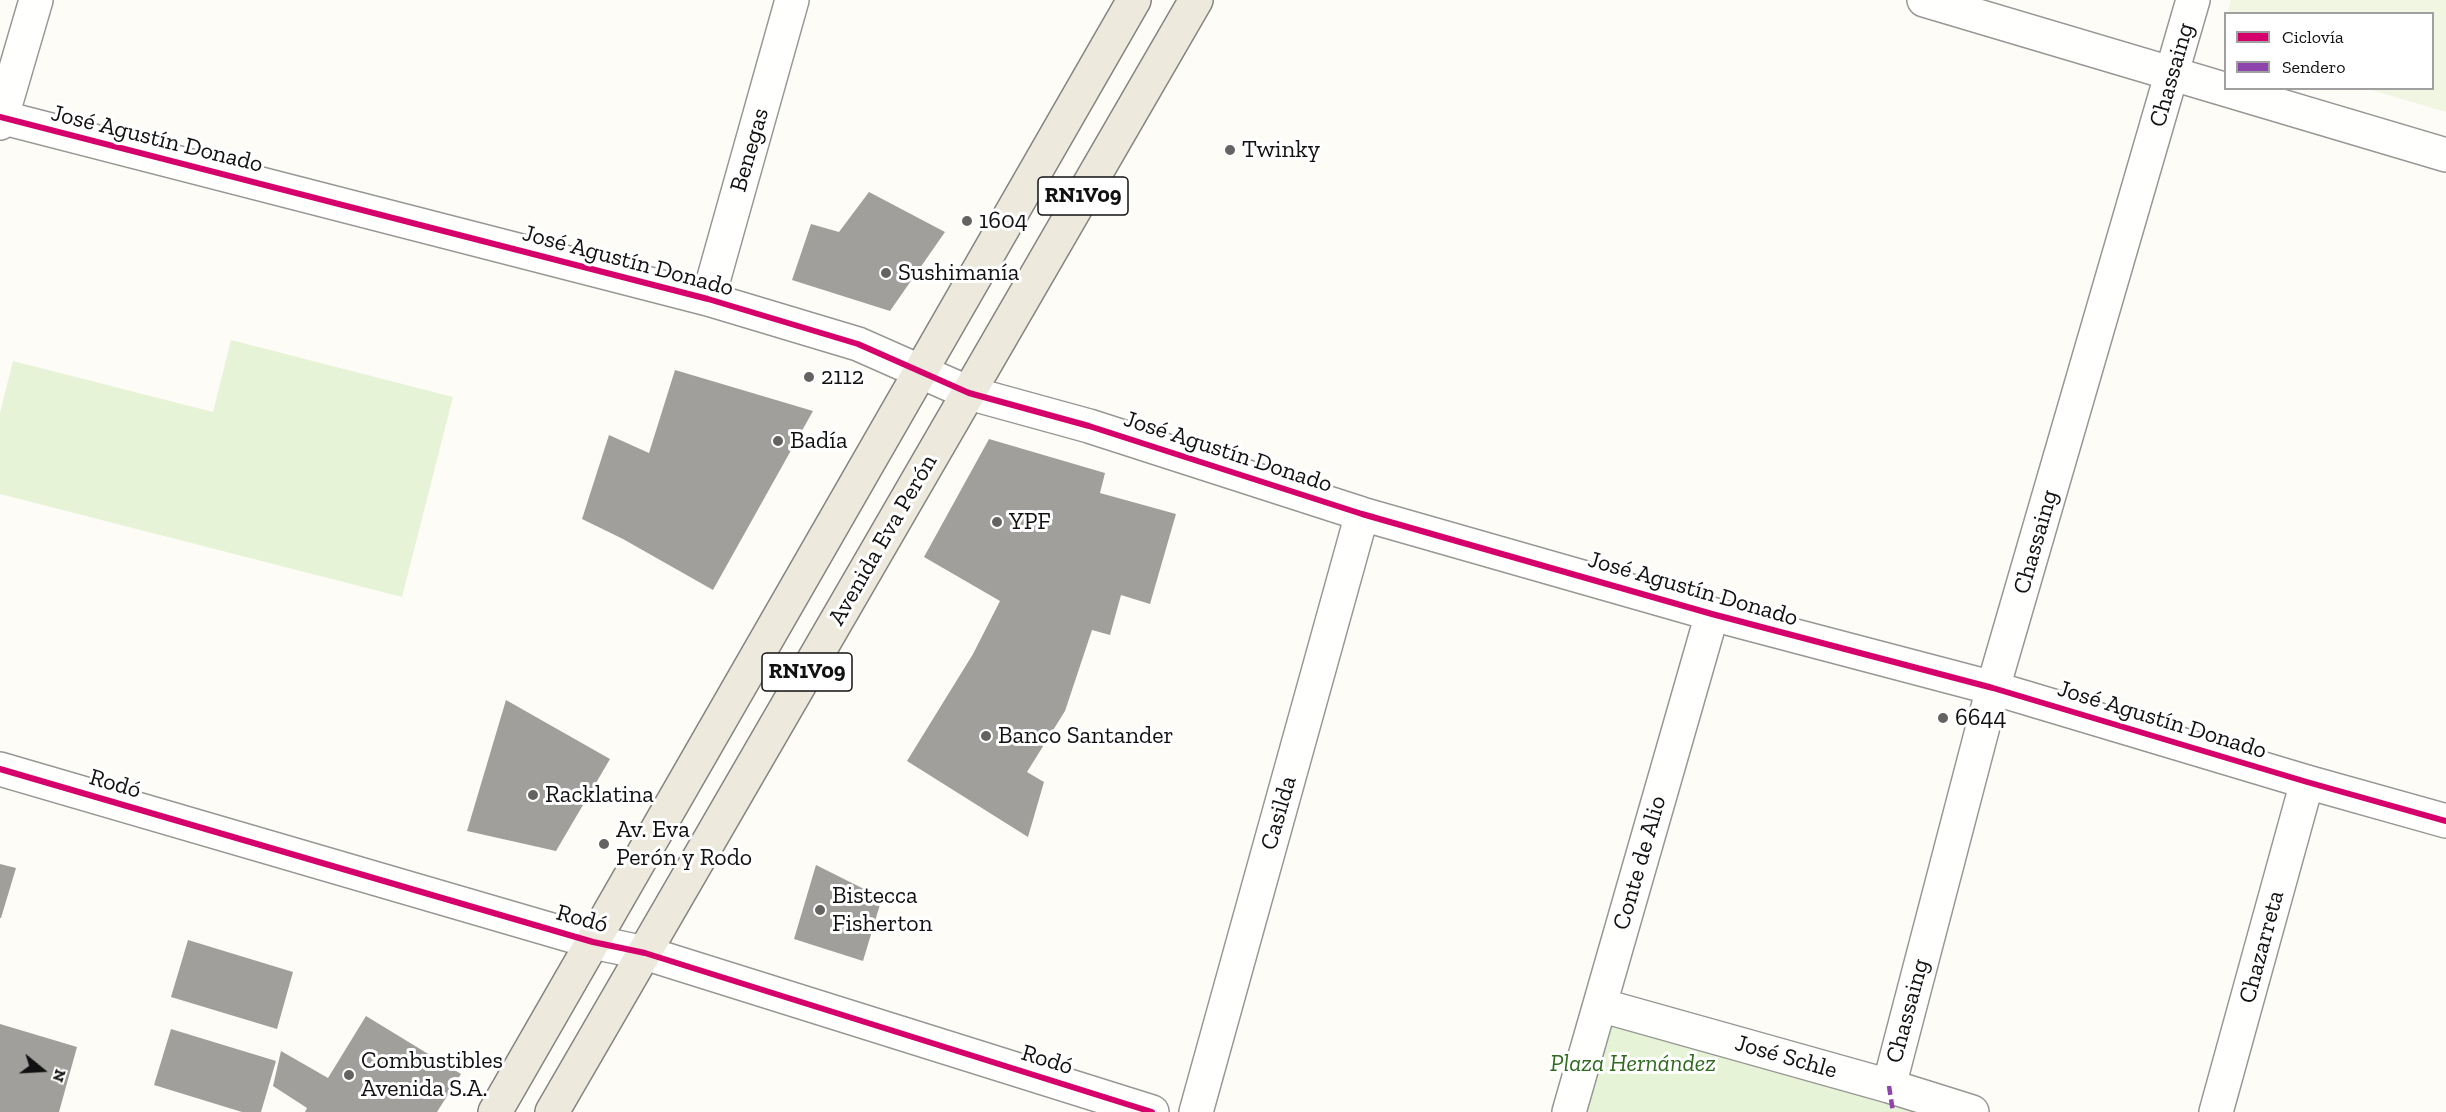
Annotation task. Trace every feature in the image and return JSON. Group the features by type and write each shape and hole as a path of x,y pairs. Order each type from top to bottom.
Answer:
{"main road":[{"name":"Avenida Eva Perón","path":"495,1112 1134,0"},
{"name":"Avenida Eva Perón","path":"552,1112 1196,0"}],"street":[{"path":"1,119 36,0"},
{"name":"Benegas","path":"708,299 792,0"},
{"path":"1924,0 2446,155"},
{"name":"Chassaing","path":"1889,1086 1993,688 2193,0"},
{"name":"José Agustín Donado","path":"1,119 708,299 858,344 969,393 1089,426 1362,514 1712,614 1993,688 2307,782 2446,820"},
{"name":"Casilda","path":"1196,1112 1362,514"},
{"name":"Conte de Alio","path":"1569,1112 1712,614"},
{"name":"Rodó","path":"0,769 593,942 645,953 1152,1112"},
{"name":"Chazarreta","path":"2216,1112 2307,782"},
{"name":"José Schle","path":"1600,1005 1889,1086 1972,1112"}],"green space":[{"path":"2231,0 2446,0 2446,112 2371,90 2434,90 2434,12 2227,12"},
{"path":"231,340 453,397 402,597 0,494 0,413 13,361 213,412"},
{"name":"Plaza Hernández","path":"1600,1005 1972,1112 1569,1112"}],"building":[{"path":"869,192 945,232 890,311 792,280 811,224 839,232"},
{"path":"675,370 813,411 713,590 623,539 582,519 609,435 649,453"},
{"path":"989,439 1105,473 1100,493 1176,514 1150,604 1121,595 1110,635 1092,630 1065,711 1027,772 1044,782 1028,837 907,761 973,654 1000,601 924,557"},
{"name":"Racklatina","path":"506,700 610,759 556,851 467,831"},
{"path":"0,864 16,868 1,918 0,918"},
{"path":"816,865 882,898 863,961 794,939"},
{"path":"188,940 293,972 277,1029 171,997"},
{"path":"366,1016 461,1074 437,1112 305,1112 307,1108 273,1086 281,1051 328,1078"},
{"path":"0,1024 77,1047 59,1112 0,1112"},
{"path":"171,1029 276,1061 261,1112 242,1112 154,1085"}],"marked path":[{"path":"1889,1086 1893,1112"}],"cycle path":[{"path":"0,117 708,299 858,344 969,393 1089,426 1362,514 1712,614 1993,688 2446,821"},
{"path":"0,769 593,942 645,953 1152,1112"}],"place":[{"name":"Twinky","path":"1230,150"},
{"name":"1604","path":"967,221"},
{"name":"Sushimanía","path":"886,273"},
{"name":"2112","path":"809,377"},
{"name":"Badía","path":"778,441"},
{"name":"YPF","path":"997,522"},
{"name":"6644","path":"1943,718"},
{"name":"Banco Santander","path":"986,736"},
{"name":"Racklatina","path":"533,795"},
{"name":"Av. Eva Perón y Rodo","path":"604,844"},
{"name":"Bistecca Fisherton","path":"820,910"},
{"name":"Combustibles Avenida S.A.","path":"349,1075"}]}
